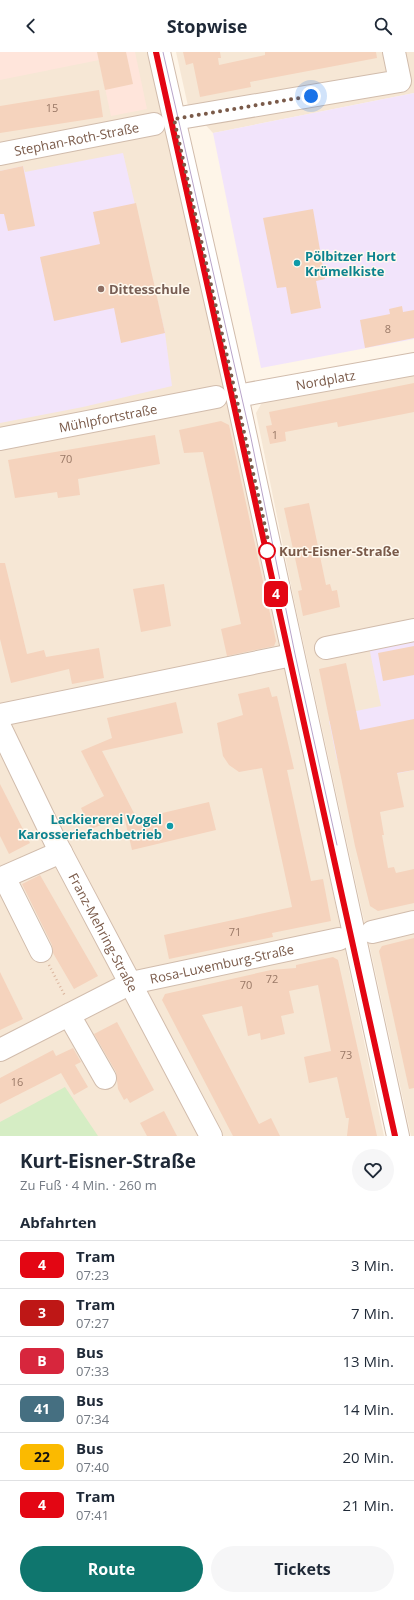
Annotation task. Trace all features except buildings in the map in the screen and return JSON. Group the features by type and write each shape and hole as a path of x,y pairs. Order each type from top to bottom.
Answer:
{"street":[{"path":"159,52 164,121 226,397 292,655 398,1136"},
{"path":"164,121 400,81 394,52"},
{"name":"Stephan-Roth-Straße","path":"0,154 164,121"},
{"name":"Nordplatz","path":"226,397 414,364"},
{"name":"Mühlpfortstraße","path":"0,439 226,397"},
{"path":"326,648 414,630"},
{"path":"0,715 292,655"},
{"name":"Franz-Mehring-Straße","path":"0,727 61,852 211,1136"},
{"path":"41,951 4,877 61,852"},
{"path":"372,932 414,922"},
{"name":"Rosa-Luxemburg-Straße","path":"0,1050 131,983 338,939"},
{"path":"71,1014 105,1078"}],"path":[{"path":"41,951 71,1014"}],"shaded area":[{"path":"0,52 148,52 198,266 282,650 384,1136 0,1136"},
{"path":"0,52 135,52 147,109 111,116 99,60 0,80"},
{"path":"176,52 414,52 414,93 213,133 188,106"},
{"path":"414,93 414,339 261,368 213,133"},
{"name":"Dittesschule","path":"123,153 165,333 172,386 83,407 0,423 0,171 23,166 25,172"},
{"path":"414,369 414,1136 411,1136 294,600 256,413 264,399"},
{"path":"414,637 414,770 390,775 363,755 337,760 329,721 357,716 356,711 381,706 369,647"}],"green space":[{"path":"65,1087 98,1136 0,1136 0,1122"}],"tram line":[{"path":"156,52 395,1136"},
{"name":"4","path":"156,52 395,1136"},
{"path":"163,52 251,438 295,654 337,845"}],"place":[{"name":"Pölbitzer Hort Krümelkiste","path":"297,263"},
{"name":"Dittesschule","path":"101,289"},
{"name":"Kurt-Eisner-Straße","path":"267,551"},
{"name":"Lackiererei Vogel Karosseriefachbetrieb","path":"170,826"}],"route":[{"path":"267,551 269,547 267,535 174,119 311,96"}]}
